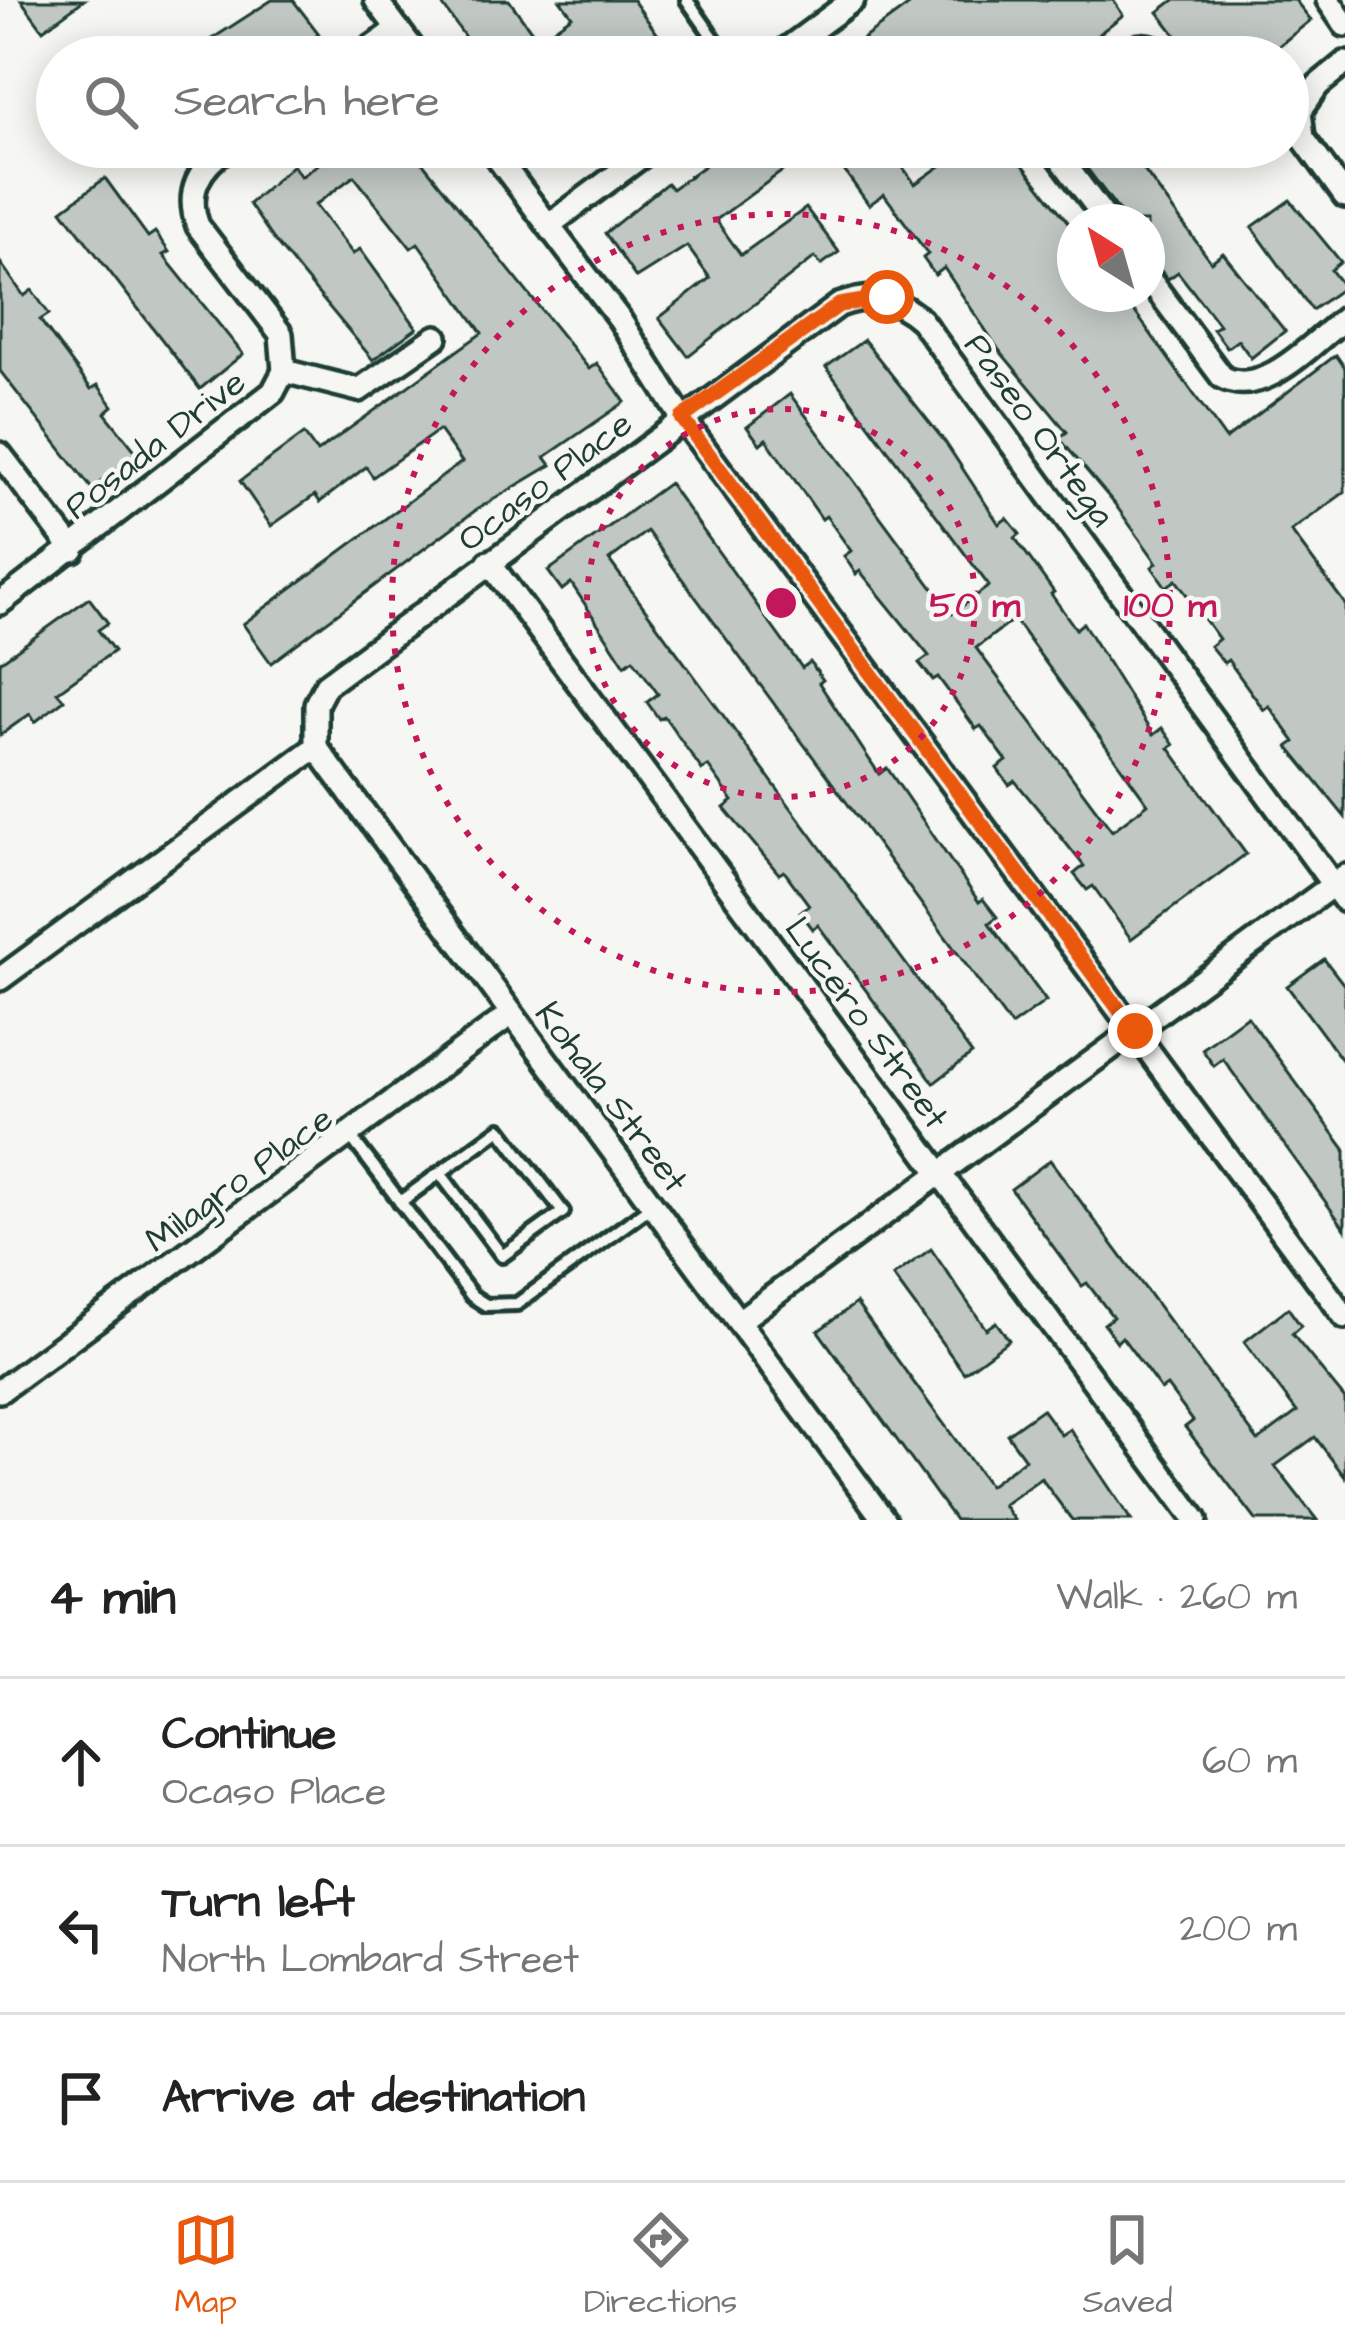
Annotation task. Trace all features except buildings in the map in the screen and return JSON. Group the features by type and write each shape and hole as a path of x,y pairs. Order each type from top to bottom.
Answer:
{"street":[{"path":"376,0 403,36"},
{"path":"805,36 854,0"},
{"path":"1328,0 1345,25"},
{"path":"388,36 398,29"},
{"path":"1309,95 1345,63"},
{"path":"1309,145 1345,196"},
{"name":"Posada Drive","path":"0,603 272,392 284,371 281,334 198,226 190,206 196,181 208,168"},
{"path":"505,168 620,320 682,418 1345,1317"},
{"path":"549,225 626,168"},
{"path":"1068,168 1095,204"},
{"name":"Ocaso Place","path":"316,747 316,704 344,667 839,305 887,297"},
{"name":"Paseo Ortega","path":"887,297 921,320 1341,888"},
{"path":"1165,300 1222,377 1240,384 1261,381 1345,318"},
{"name":"Posada Drive","path":"284,371 359,390 436,337"},
{"path":"0,454 73,550"},
{"name":"Lucero Street","path":"488,562 1196,1520"},
{"path":"0,980 316,747"},
{"name":"Kohala Street","path":"316,747 884,1520"},
{"path":"739,1321 1135,1031 1341,888"},
{"name":"Milagro Place","path":"0,1391 351,1137 511,1014"}],"lane":[{"path":"687,0 712,36"},
{"path":"400,1202 500,1129 563,1212 502,1256 440,1173"},
{"path":"351,1137 472,1296 486,1305 517,1304 653,1205"}],"route":[{"path":"887,297 862,297 839,305 682,418 1135,1031"}]}
